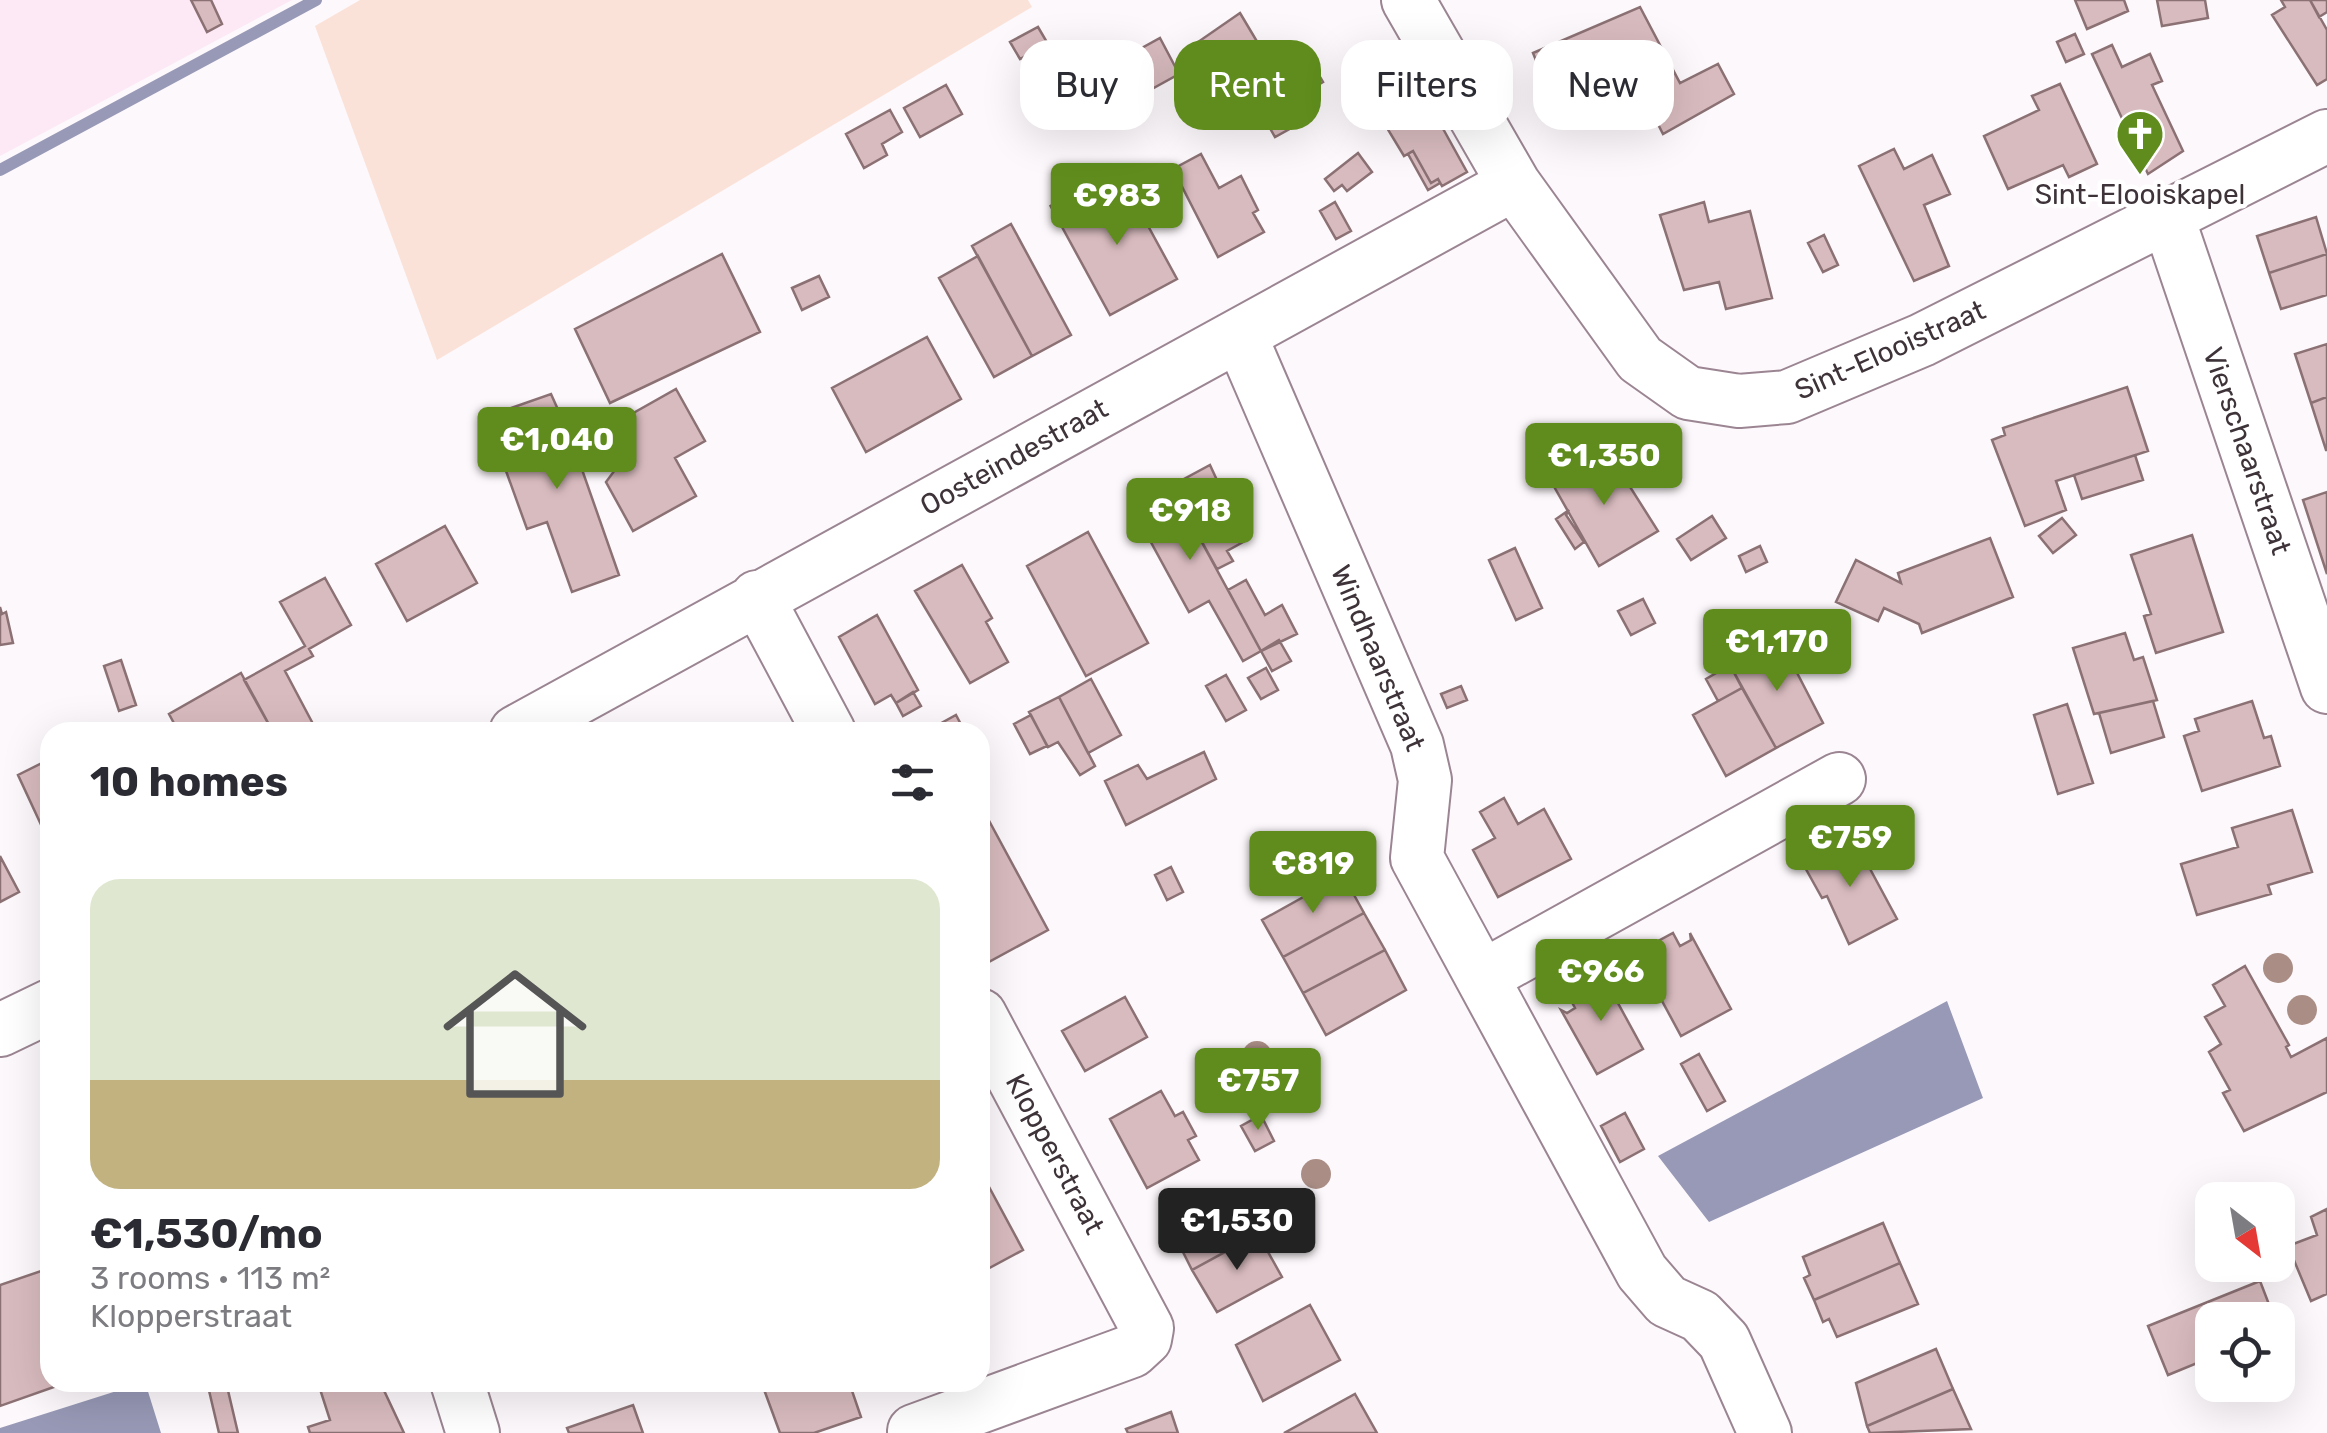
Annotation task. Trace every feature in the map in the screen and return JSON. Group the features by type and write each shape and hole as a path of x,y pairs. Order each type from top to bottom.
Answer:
{"street":[{"name":"Sint-Elooistraat","path":"1408,0 1514,184 1640,359 1688,392 1739,401 1787,397 1922,340 2327,136"},
{"name":"Oosteindestraat","path":"534,722 1514,184"},
{"name":"Vierschaarstraat","path":"2167,216 2327,687"},
{"name":"Windhaarstraat","path":"1240,335 1418,745 1424,780 1417,858 1642,1272 1667,1301 1700,1316 1724,1341 1766,1433"},
{"path":"757,598 824,722"},
{"path":"1482,977 1839,779"},
{"path":"0,1030 40,1011"},
{"name":"Klopperstraat","path":"914,1431 1132,1351 1145,1339 1148,1328 990,1033"},
{"path":"460,1392 473,1433"}],"shaded area":[{"path":"0,0 292,0 0,156"},
{"path":"360,0 1028,0 1032,7 437,360 315,26"}],"water":[{"path":"1947,1001 1983,1098 1709,1222 1658,1156"},
{"path":"113,1392 148,1392 161,1433 0,1433 0,1428"}],"building":[{"path":"191,0 211,0 222,24 207,32"},
{"path":"2075,0 2124,0 2128,11 2087,29"},
{"path":"2157,0 2205,0 2208,18 2162,26"},
{"path":"2281,0 2310,0 2327,30 2327,79 2317,85 2272,15 2285,7"},
{"path":"2310,0 2327,0 2327,12 2319,17"},
{"path":"1640,7 1657,40 1563,40"},
{"path":"1240,13 1256,40 1201,40"},
{"path":"1038,27 1046,40 1020,40 1020,59 1010,42"},
{"path":"2075,34 2084,54 2066,62 2057,42"},
{"path":"1160,38 1174,65 1174,77 1154,88 1154,41"},
{"path":"2112,45 2122,67 2150,54 2162,81 2152,85 2183,151 2148,174 2092,54"},
{"path":"1718,64 1734,94 1674,128 1674,72 1680,83"},
{"path":"2060,84 2097,164 2069,177 2063,165 2008,189 1984,136 2039,110 2032,96"},
{"path":"946,85 962,114 920,137 904,108"},
{"path":"890,110 902,132 882,144 887,155 864,168 846,134"},
{"path":"1388,130 1444,130 1467,172 1442,186 1438,179 1431,183 1413,151 1404,156"},
{"path":"1894,149 1904,169 1932,155 1950,194 1924,205 1949,266 1914,281 1859,166"},
{"path":"1413,151 1431,183 1438,179 1440,183 1428,190 1408,154"},
{"path":"1358,153 1372,172 1347,191 1342,185 1334,191 1325,179"},
{"path":"1201,154 1219,188 1241,176 1264,232 1218,257 1173,169"},
{"path":"1117,169 1177,279 1110,315 1050,205 1059,216 1120,182"},
{"path":"1335,202 1351,231 1336,239 1320,211"},
{"path":"1704,202 1709,222 1750,211 1772,298 1726,309 1719,282 1684,290 1660,215"},
{"path":"2316,217 2327,254 2269,273 2257,236"},
{"path":"1011,224 1071,335 1032,356 972,246"},
{"path":"1824,235 1838,265 1823,272 1808,243"},
{"path":"722,254 760,332 610,403 575,329"},
{"path":"2327,254 2327,295 2281,309 2269,273"},
{"path":"978,256 1032,356 994,377 939,278"},
{"path":"819,276 829,297 802,310 792,288"},
{"path":"927,337 961,399 866,452 832,388"},
{"path":"2327,344 2327,397 2311,403 2295,354"},
{"path":"2127,387 2148,451 2056,481 2066,510 2025,526 1992,440 2005,435 2003,428"},
{"path":"676,389 705,441 675,458 696,496 633,531 606,482 615,470 600,443 625,428 621,420"},
{"path":"551,394 572,441 619,575 572,592 547,522 527,529 497,446 522,438 511,408"},
{"path":"2327,397 2327,450 2326,450 2311,403"},
{"path":"1606,449 1658,531 1599,566 1552,483"},
{"path":"2135,455 2143,480 2082,499 2074,475"},
{"path":"1210,465 1245,541 1227,551 1233,561 1217,569 1171,486"},
{"path":"1168,480 1261,651 1243,661 1209,601 1189,612 1129,502"},
{"path":"2327,492 2327,574 2303,500"},
{"path":"1569,510 1566,515 1584,542 1575,549 1556,519"},
{"path":"1712,516 1726,538 1691,560 1677,539"},
{"path":"2062,518 2076,535 2053,553 2039,536"},
{"path":"445,526 477,583 407,621 376,564"},
{"path":"1088,532 1148,643 1086,676 1027,566"},
{"path":"2192,535 2223,632 2156,653 2144,616 2151,614 2131,555"},
{"path":"1990,538 2013,597 1922,633 1919,624 1884,608 1878,621 1836,602 1856,560 1901,583 1898,573"},
{"path":"1760,546 1767,562 1746,572 1739,556"},
{"path":"1515,548 1542,608 1516,620 1489,560"},
{"path":"962,565 992,618 986,622 1008,662 970,683 915,591"},
{"path":"325,578 351,625 309,649 313,656 285,671 312,722 267,722 244,680 305,646 280,602"},
{"path":"1246,580 1265,615 1282,605 1297,634 1261,651 1228,590"},
{"path":"1643,599 1655,623 1631,635 1618,611"},
{"path":"0,607 2,614 6,612 13,643 0,645"},
{"path":"877,615 918,690 896,703 891,695 875,704 839,637"},
{"path":"2125,633 2134,660 2143,657 2157,700 2094,714 2073,648"},
{"path":"1279,640 1291,661 1272,671 1261,651"},
{"path":"1780,640 1823,723 1776,748 1730,665"},
{"path":"121,660 136,705 119,711 104,666"},
{"path":"1730,665 1742,688 1718,701 1706,679"},
{"path":"1266,668 1278,690 1261,699 1248,678"},
{"path":"241,673 268,722 173,722 169,714"},
{"path":"1226,675 1246,710 1226,721 1206,686"},
{"path":"1091,679 1121,735 1088,753 1059,697"},
{"path":"1461,686 1467,700 1447,708 1441,694"},
{"path":"1742,688 1776,748 1726,776 1693,715"},
{"path":"913,692 921,706 903,716 896,703"},
{"path":"1059,697 1095,766 1080,775 1058,742 1048,747 1029,712"},
{"path":"2153,701 2164,737 2111,753 2099,713"},
{"path":"2252,701 2264,738 2271,736 2280,766 2202,791 2184,736 2199,731 2195,719"},
{"path":"2067,704 2093,783 2058,794 2034,715"},
{"path":"1031,715 1047,746 1030,754 1014,724"},
{"path":"1204,752 1216,779 1126,825 1105,781 1138,765 1147,779"},
{"path":"40,764 40,822 18,775"},
{"path":"1504,798 1518,824 1544,809 1571,859 1498,897 1473,850 1495,838 1480,812"},
{"path":"2292,810 2312,872 2268,885 2271,894 2197,915 2181,864 2238,847 2232,828"},
{"path":"990,823 1048,930 990,961"},
{"path":"1855,841 1897,919 1849,944 1827,896 1822,898 1802,862 1842,842 1845,847"},
{"path":"0,856 19,892 0,902"},
{"path":"1171,867 1183,892 1167,900 1155,875"},
{"path":"1343,875 1364,913 1283,957 1262,920"},
{"path":"1364,913 1385,950 1303,993 1283,957"},
{"path":"1673,933 1680,946 1691,940 1690,933 1731,1009 1681,1036 1636,953"},
{"path":"1385,950 1406,990 1326,1035 1303,993"},
{"path":"2245,966 2289,1045 2286,1047 2291,1057 2327,1038 2327,1092 2244,1131 2223,1093 2230,1090 2209,1052 2221,1044 2205,1017 2225,1006 2213,985"},
{"path":"1601,972 1643,1049 1597,1074 1561,1010 1567,1013 1575,1008 1566,991"},
{"path":"1125,997 1147,1037 1085,1071 1062,1031"},
{"path":"1699,1054 1725,1101 1707,1111 1681,1064"},
{"path":"1161,1091 1175,1116 1183,1112 1196,1136 1188,1140 1199,1160 1147,1188 1110,1119"},
{"path":"1625,1113 1644,1149 1620,1162 1601,1126"},
{"path":"1261,1115 1274,1141 1255,1151 1241,1126"},
{"path":"990,1189 1023,1250 990,1268"},
{"path":"1234,1191 1258,1234 1192,1270 1170,1226"},
{"path":"2327,1209 2327,1294 2311,1301 2295,1263 2295,1243 2317,1235 2311,1217"},
{"path":"1883,1223 1900,1263 1814,1300 1804,1278 1810,1275 1803,1257"},
{"path":"1258,1234 1282,1277 1217,1312 1192,1270"},
{"path":"1900,1263 1918,1304 1837,1337 1829,1319 1823,1322 1814,1300"},
{"path":"40,1271 40,1392 0,1406 0,1285"},
{"path":"2260,1282 2268,1302 2208,1302"},
{"path":"1310,1305 1340,1360 1263,1401 1236,1345"},
{"path":"2195,1307 2195,1364 2168,1375 2148,1326"},
{"path":"1936,1349 1953,1389 1867,1426 1856,1383"},
{"path":"1953,1389 1971,1429 1870,1433 1867,1426"},
{"path":"209,1392 228,1392 238,1433 219,1433"},
{"path":"321,1392 385,1392 404,1433 310,1433 308,1427 330,1420"},
{"path":"765,1392 852,1392 861,1417 814,1433 780,1433"},
{"path":"1355,1394 1377,1433 1284,1433"},
{"path":"633,1405 643,1433 569,1433 567,1428"},
{"path":"1171,1412 1178,1433 1128,1433 1126,1429"}],"waterway":[{"path":"0,170 316,0"}],"place":[{"name":"Sint-Elooiskapel","path":"2140,176"}]}
